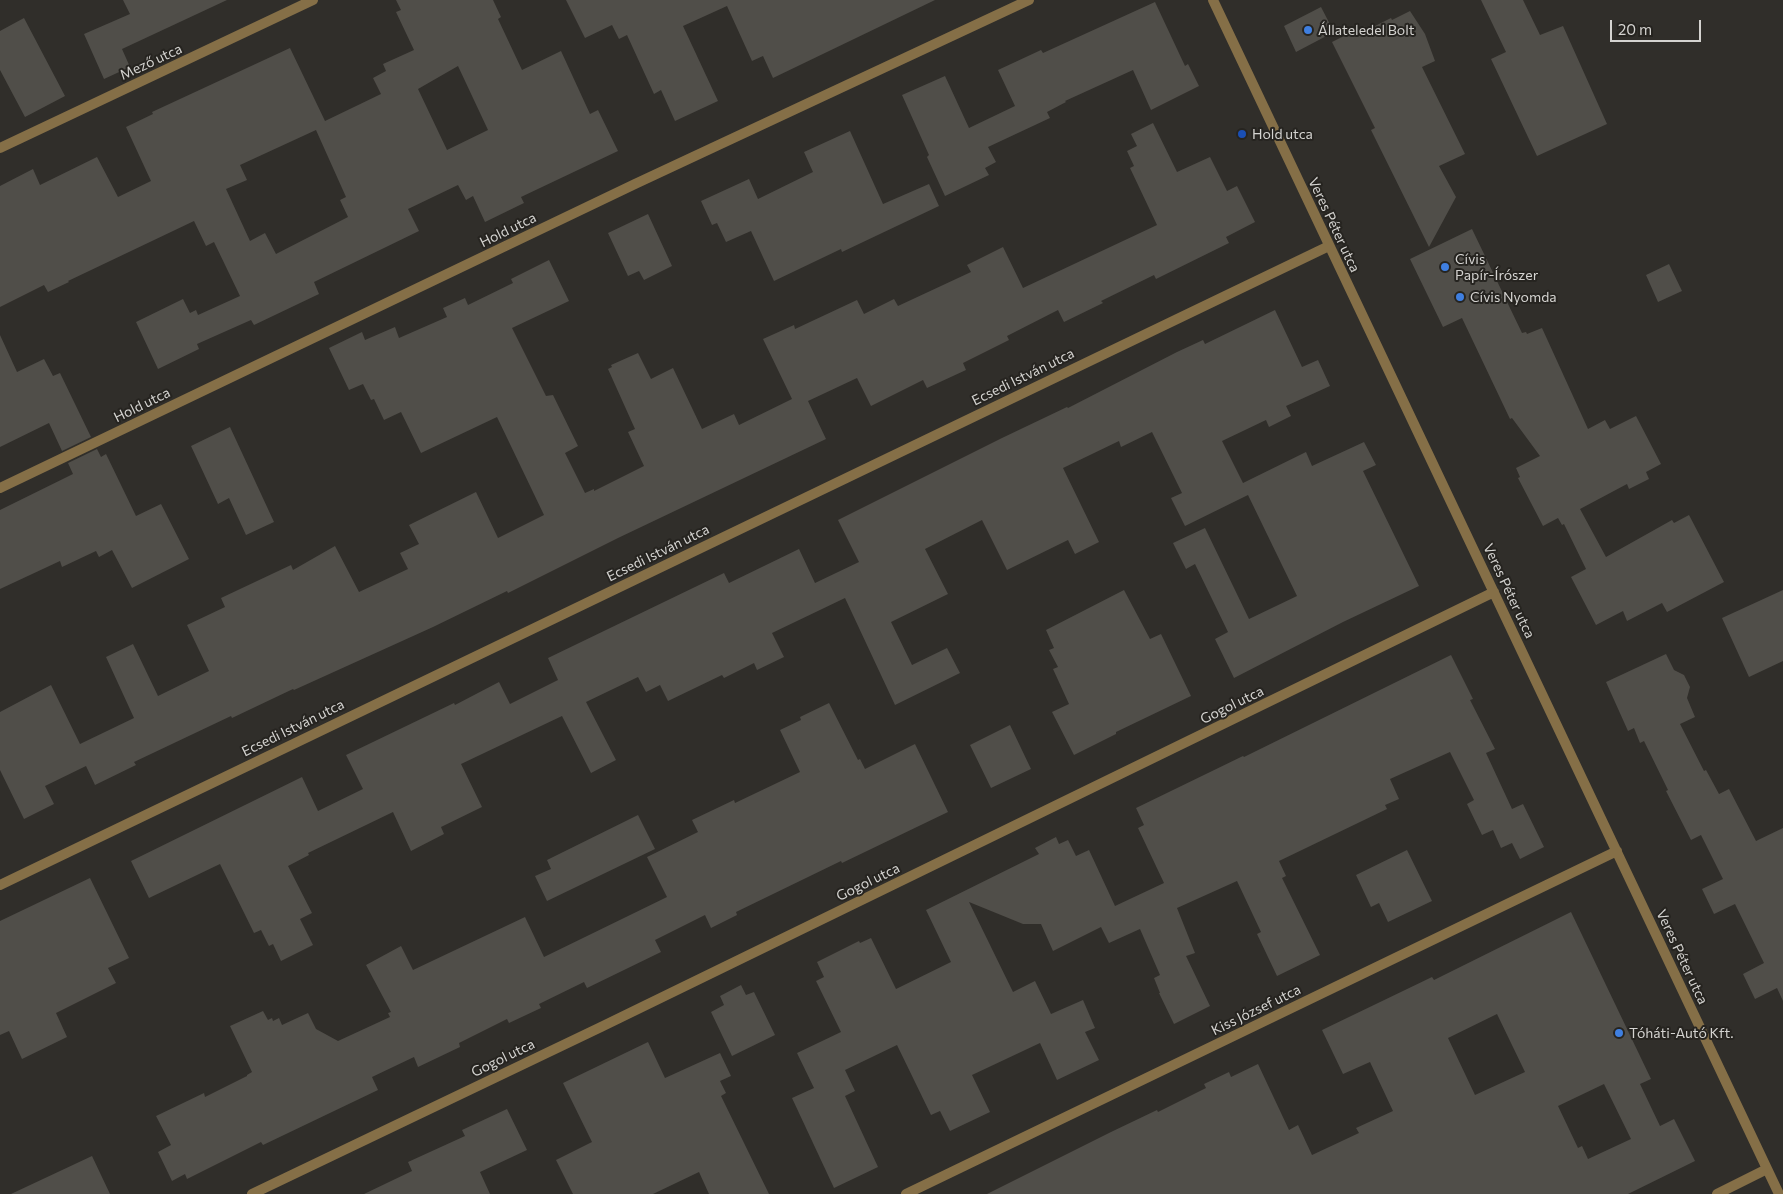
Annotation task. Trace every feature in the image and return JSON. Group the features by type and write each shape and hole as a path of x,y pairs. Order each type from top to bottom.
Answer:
{"street":[{"name":"Mező utca","path":"0,148 314,0"},
{"name":"Hold utca","path":"0,488 635,184 1029,0"},
{"name":"Veres Péter utca","path":"1213,0 1779,1194"},
{"name":"Ecsedi István utca","path":"0,884 1329,246"},
{"name":"Gogol utca","path":"252,1194 610,1023 1494,592"},
{"name":"Kiss József utca","path":"906,1194 1617,851"},
{"path":"1716,1194 1768,1169"}],"building":[{"path":"123,0 227,0 122,49 130,67 104,79 84,34 130,14"},
{"path":"396,0 493,0 501,17 498,19 522,70 561,51 590,114 598,110 618,151 521,197 524,203 485,222 473,196 466,200 458,185 408,209 419,231 314,282 319,294 254,325 251,320 197,344 199,349 158,369 136,322 183,299 190,313 196,310 198,315 240,296 214,242 206,246 194,221 48,292 44,285 0,307 0,186 33,169 40,185 97,157 118,197 151,181 126,127 153,114 152,112 290,48 325,121 381,94 373,78 386,71 383,64 414,50 396,12 401,10","holes":["458,66 488,130 447,150 418,89","316,130 346,197 340,200 348,217 276,254 265,233 250,241 226,189 247,180 240,165"]},
{"path":"566,0 935,0 773,78 763,56 752,61 727,6 683,26 718,101 675,121 661,90 654,94 627,35 619,39 612,25 585,38"},
{"path":"1481,0 1523,0 1540,35 1563,26 1607,124 1537,156 1491,59 1506,52"},
{"path":"1155,2 1185,66 1188,64 1199,86 1151,110 1133,70 1065,101 1047,112 1050,118 988,147 996,162 985,168 989,175 945,196 902,95 945,76 969,128 1015,106 998,70 1041,50 1043,53"},
{"path":"1321,7 1334,32 1296,52 1284,26"},
{"path":"1410,11 1425,34 1435,61 1422,67 1465,154 1439,166 1456,197 1429,247 1371,130 1375,128 1332,42 1364,26 1369,29"},
{"path":"24,18 65,96 25,117 0,70 0,31"},
{"path":"1153,123 1177,172 1210,157 1227,191 1237,186 1255,222 1226,237 1229,243 1156,279 1154,275 1064,322 1058,310 1007,336 1009,340 963,363 966,370 927,388 923,380 871,406 857,378 808,401 826,439 618,538 508,593 507,591 433,627 232,718 231,716 134,762 136,765 95,785 86,766 45,786 54,804 24,819 0,770 0,712 51,685 80,744 134,718 106,657 133,644 158,696 209,671 187,625 225,607 221,598 291,565 293,570 335,546 359,592 408,569 400,553 419,544 409,525 476,492 498,538 544,515 497,417 421,453 401,412 384,420 374,399 371,400 363,384 349,390 329,348 362,332 365,340 395,327 399,338 447,317 443,308 465,298 468,305 513,283 511,279 549,260 569,301 512,328 546,396 553,395 578,446 565,453 585,493 594,489 594,491 644,466 628,432 635,429 608,369 612,367 611,365 638,353 651,379 673,368 702,429 734,414 739,425 792,399 763,339 794,325 795,329 857,300 864,314 894,299 898,306 971,272 967,265 1003,247 1023,288 1157,225 1130,168 1134,166 1127,151 1137,146 1131,134"},
{"path":"850,131 883,204 929,184 939,206 842,252 841,249 774,281 751,231 726,242 717,223 712,225 701,201 749,179 758,199 813,172 804,152"},
{"path":"648,214 672,266 644,280 639,271 628,276 608,233"},
{"path":"1472,229 1522,333 1526,332 1527,334 1542,328 1588,429 1605,420 1610,429 1636,416 1661,464 1646,472 1649,479 1629,489 1627,484 1580,509 1606,557 1672,520 1674,523 1689,515 1724,582 1667,612 1662,603 1627,621 1623,611 1596,625 1571,577 1586,569 1564,524 1562,525 1558,518 1543,526 1518,478 1520,477 1516,468 1540,456 1512,418 1510,419 1462,318 1443,327 1410,259"},
{"path":"1669,264 1682,291 1658,302 1646,275"},
{"path":"1275,310 1302,367 1318,360 1330,386 1286,406 1291,416 1269,427 1266,420 1222,441 1243,483 1306,452 1312,466 1364,442 1376,465 1363,471 1419,586 1343,622 1234,678 1215,639 1228,632 1195,564 1186,569 1173,543 1205,528 1249,619 1297,596 1248,495 1185,526 1171,498 1182,493 1152,432 1121,447 1119,441 1063,468 1099,542 1075,554 1068,540 1007,570 982,520 925,549 948,594 891,622 912,665 947,648 960,673 895,705 845,598 772,633 784,657 757,670 754,663 724,678 722,675 668,701 660,685 646,692 638,677 586,702 616,760 591,773 562,716 461,764 482,807 441,827 444,834 411,851 393,812 308,853 309,855 288,866 312,913 300,919 313,945 281,961 273,944 269,946 261,930 254,933 220,864 149,898 131,861 302,777 318,811 363,789 346,755 454,703 455,705 499,682 510,704 558,680 548,658 724,573 729,583 799,549 815,583 859,562 838,520 1002,438 1068,408 1177,352 1203,340 1205,344"},
{"path":"0,335 17,372 44,359 53,376 60,373 91,437 62,451 49,423 0,447"},
{"path":"230,427 274,522 246,535 229,498 218,504 191,446"},
{"path":"97,449 101,457 106,454 136,516 161,504 189,559 132,588 112,550 99,557 96,551 62,567 60,561 0,589 0,510 73,474 68,463"},
{"path":"1124,590 1150,639 1161,634 1191,696 1116,732 1116,734 1074,755 1052,712 1069,704 1053,669 1058,667 1049,650 1054,648 1046,630"},
{"path":"1783,590 1783,661 1749,677 1722,618"},
{"path":"1666,654 1674,670 1684,675 1690,687 1687,698 1695,717 1680,724 1704,771 1706,770 1719,794 1729,789 1756,841 1783,828 1783,1001 1777,988 1755,999 1743,974 1764,963 1735,904 1714,914 1702,889 1723,879 1701,835 1691,840 1666,791 1668,790 1644,741 1640,743 1634,728 1628,731 1606,682"},
{"path":"1451,655 1473,699 1470,700 1495,749 1486,753 1512,809 1523,804 1544,847 1520,859 1512,843 1501,848 1493,830 1482,835 1467,804 1474,800 1450,752 1390,779 1399,799 1385,805 1387,809 1279,861 1286,876 1282,878 1320,955 1277,976 1257,934 1261,932 1237,881 1177,908 1195,953 1186,956 1210,1006 1174,1024 1159,993 1154,978 1160,975 1140,929 1109,943 1101,927 1053,951 1041,924 1023,924 969,902 1013,992 1035,981 1051,1014 1083,1000 1095,1028 1085,1032 1099,1060 1057,1080 1040,1043 972,1075 990,1112 950,1131 940,1111 931,1115 897,1045 845,1070 855,1091 845,1096 878,1167 834,1188 792,1098 814,1088 797,1053 841,1032 816,981 824,977 817,962 859,941 860,943 871,938 896,989 951,962 926,910 1039,854 1035,848 1056,837 1059,844 1068,840 1076,856 1089,850 1115,906 1164,883 1138,828 1144,825 1136,808"},
{"path":"829,703 858,760 860,759 865,769 915,744 948,812 736,912 737,915 711,928 705,915 655,940 661,952 587,988 584,982 539,1004 541,1008 509,1023 507,1019 459,1043 460,1047 418,1067 414,1057 372,1077 378,1090 263,1145 261,1142 187,1179 185,1174 172,1181 158,1152 171,1145 156,1116 204,1093 205,1097 252,1072 230,1026 263,1011 268,1020 272,1018 273,1021 279,1018 282,1025 308,1013 316,1029 338,1041 390,1017 388,1013 391,1012 366,965 401,946 413,970 525,917 544,957 667,897 647,857 698,832 692,820 734,800 735,803 800,772 780,730 801,720 800,717"},
{"path":"1010,725 1031,769 991,788 970,745"},
{"path":"638,815 655,849 547,901 535,876 551,869 547,860"},
{"path":"1407,850 1432,901 1388,922 1379,903 1371,907 1356,875"},
{"path":"90,878 129,958 108,968 116,983 56,1013 67,1037 22,1059 9,1031 0,1035 0,921"},
{"path":"1571,912 1651,1079 1640,1084 1660,1126 1674,1119 1695,1161 1628,1194 987,1194 1111,1132 1157,1110 1158,1112 1206,1088 1204,1084 1229,1072 1231,1077 1258,1064 1289,1130 1298,1125 1312,1155 1359,1133 1356,1128 1393,1111 1370,1062 1343,1074 1322,1030 1432,977 1434,980","holes":["1497,1014 1525,1072 1475,1095 1448,1038","1604,1084 1631,1139 1588,1159 1582,1146 1578,1148 1558,1106"]},
{"path":"741,985 746,995 754,992 775,1035 732,1056 711,1012 724,1005 720,996"},
{"path":"648,1042 665,1078 720,1053 731,1076 720,1081 726,1093 721,1096 769,1194 709,1194 699,1172 653,1194 573,1194 556,1160 592,1142 563,1083"},
{"path":"507,1109 527,1150 480,1172 490,1194 364,1194 412,1171 408,1162 465,1136 462,1130"},
{"path":"92,1156 110,1194 11,1194"}],"place":[{"name":"Állateledel Bolt","path":"1308,30"},
{"name":"Hold utca","path":"1242,134"},
{"name":"Cívis Papír-Írószer","path":"1445,267"},
{"name":"Cívis Nyomda","path":"1460,297"},
{"name":"Tóháti-Autó Kft.","path":"1619,1033"}]}
